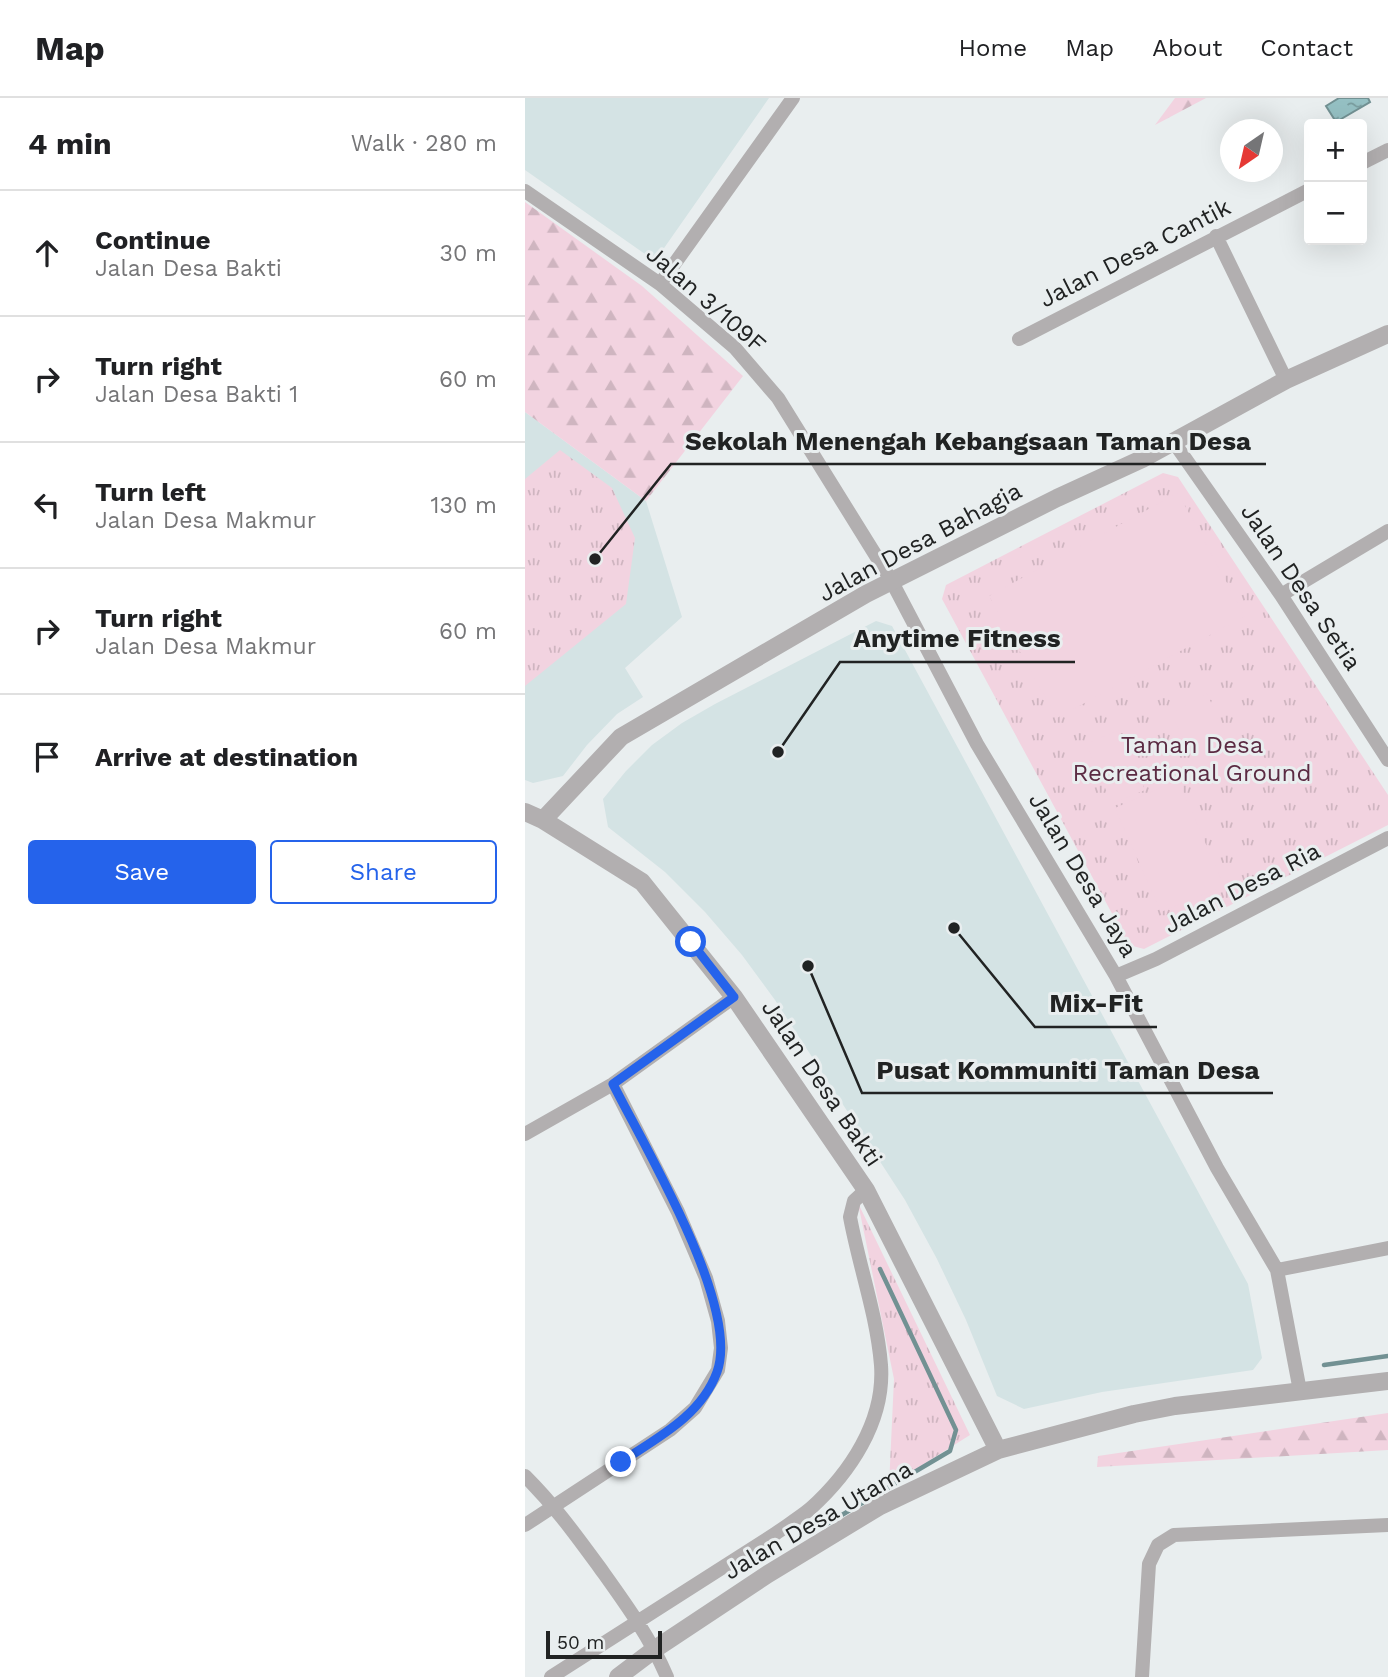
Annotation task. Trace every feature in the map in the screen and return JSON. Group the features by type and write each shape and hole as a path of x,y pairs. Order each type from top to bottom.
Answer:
{"street":[{"path":"660,284 793,98"},
{"path":"1367,160 1388,150"},
{"name":"Jalan 3/109F","path":"525,191 660,284 734,348 778,398 891,580"},
{"name":"Jalan Desa Cantik","path":"1019,339 1304,192"},
{"path":"1216,236 1286,380"},
{"name":"Jalan Desa Bahagia","path":"543,820 621,737 891,580 1142,459 1286,380 1388,334"},
{"name":"Jalan Desa Setia","path":"1173,441 1282,595 1388,760"},
{"path":"1282,595 1388,531"},
{"name":"Jalan Desa Jaya","path":"891,580 977,744 1116,976 1217,1168 1277,1270 1300,1391"},
{"name":"Jalan Desa Bakti","path":"525,812 543,820 642,882 734,997 866,1190 998,1450"},
{"name":"Jalan Desa Ria","path":"1116,976 1156,959 1388,838"},
{"path":"525,1134 613,1084 734,997"},
{"path":"525,1525 670,1430 695,1408 718,1370 718,1321 706,1278 678,1212 613,1084"},
{"path":"551,1677 810,1509 846,1468 870,1432 880,1400 881,1364 850,1217 854,1201 866,1190"},
{"path":"1277,1270 1388,1248"},
{"name":"Jalan Desa Utama","path":"618,1677 655,1649 768,1574 880,1506 998,1450 1134,1414 1175,1406 1388,1381"},
{"path":"525,1476 554,1505 638,1620 667,1677"},
{"path":"1142,1677 1149,1564 1158,1545 1174,1535 1388,1525"}],"shaded area":[{"path":"525,98 769,98 655,261 525,170"},
{"path":"525,412 646,501 682,617 625,668 643,697 617,714 587,745 563,776 533,783 525,780"},
{"path":"876,621 892,626 1248,1284 1262,1358 1253,1370 1102,1392 1024,1409 997,1396 966,1320 905,1200 775,1000 742,955 705,912 665,872 608,827 603,799 652,745 715,704"}],"green space":[{"path":"1175,98 1206,98 1155,125"},
{"path":"525,202 642,286 743,376 646,501 525,412"},
{"path":"560,450 612,488 635,538 626,604 525,686 525,479"},
{"name":"Taman Desa Recreational Ground","path":"1163,473 1178,477 1388,795 1388,825 1144,949 1129,945 942,599 946,585"},
{"path":"1178,493 1245,616 1057,718 989,596"},
{"path":"1207,693 1237,765 1203,780 1171,713"},
{"path":"1119,730 1145,790 1112,804 1086,744"},
{"path":"1178,780 1224,886 1161,912 1115,808"},
{"path":"858,1203 970,1435 889,1486 894,1379"},
{"path":"1388,1413 1388,1450 1097,1467 1098,1456"}],"water":[{"path":"1339,98 1368,98 1370,102 1341,119 1334,119 1326,106"}],"waterway":[{"path":"825,1525 950,1451 956,1430 880,1269"},
{"path":"1324,1365 1388,1356"}],"place":[{"name":"Sekolah Menengah Kebangsaan Taman Desa","path":"595,559"},
{"name":"Anytime Fitness","path":"778,752"},
{"name":"Mix-Fit","path":"954,928"},
{"name":"Pusat Kommuniti Taman Desa","path":"808,966"}],"route":[{"path":"621,1462 670,1430 695,1408 718,1370 721,1348 718,1321 706,1278 678,1212 613,1084 734,997 691,942"}]}
